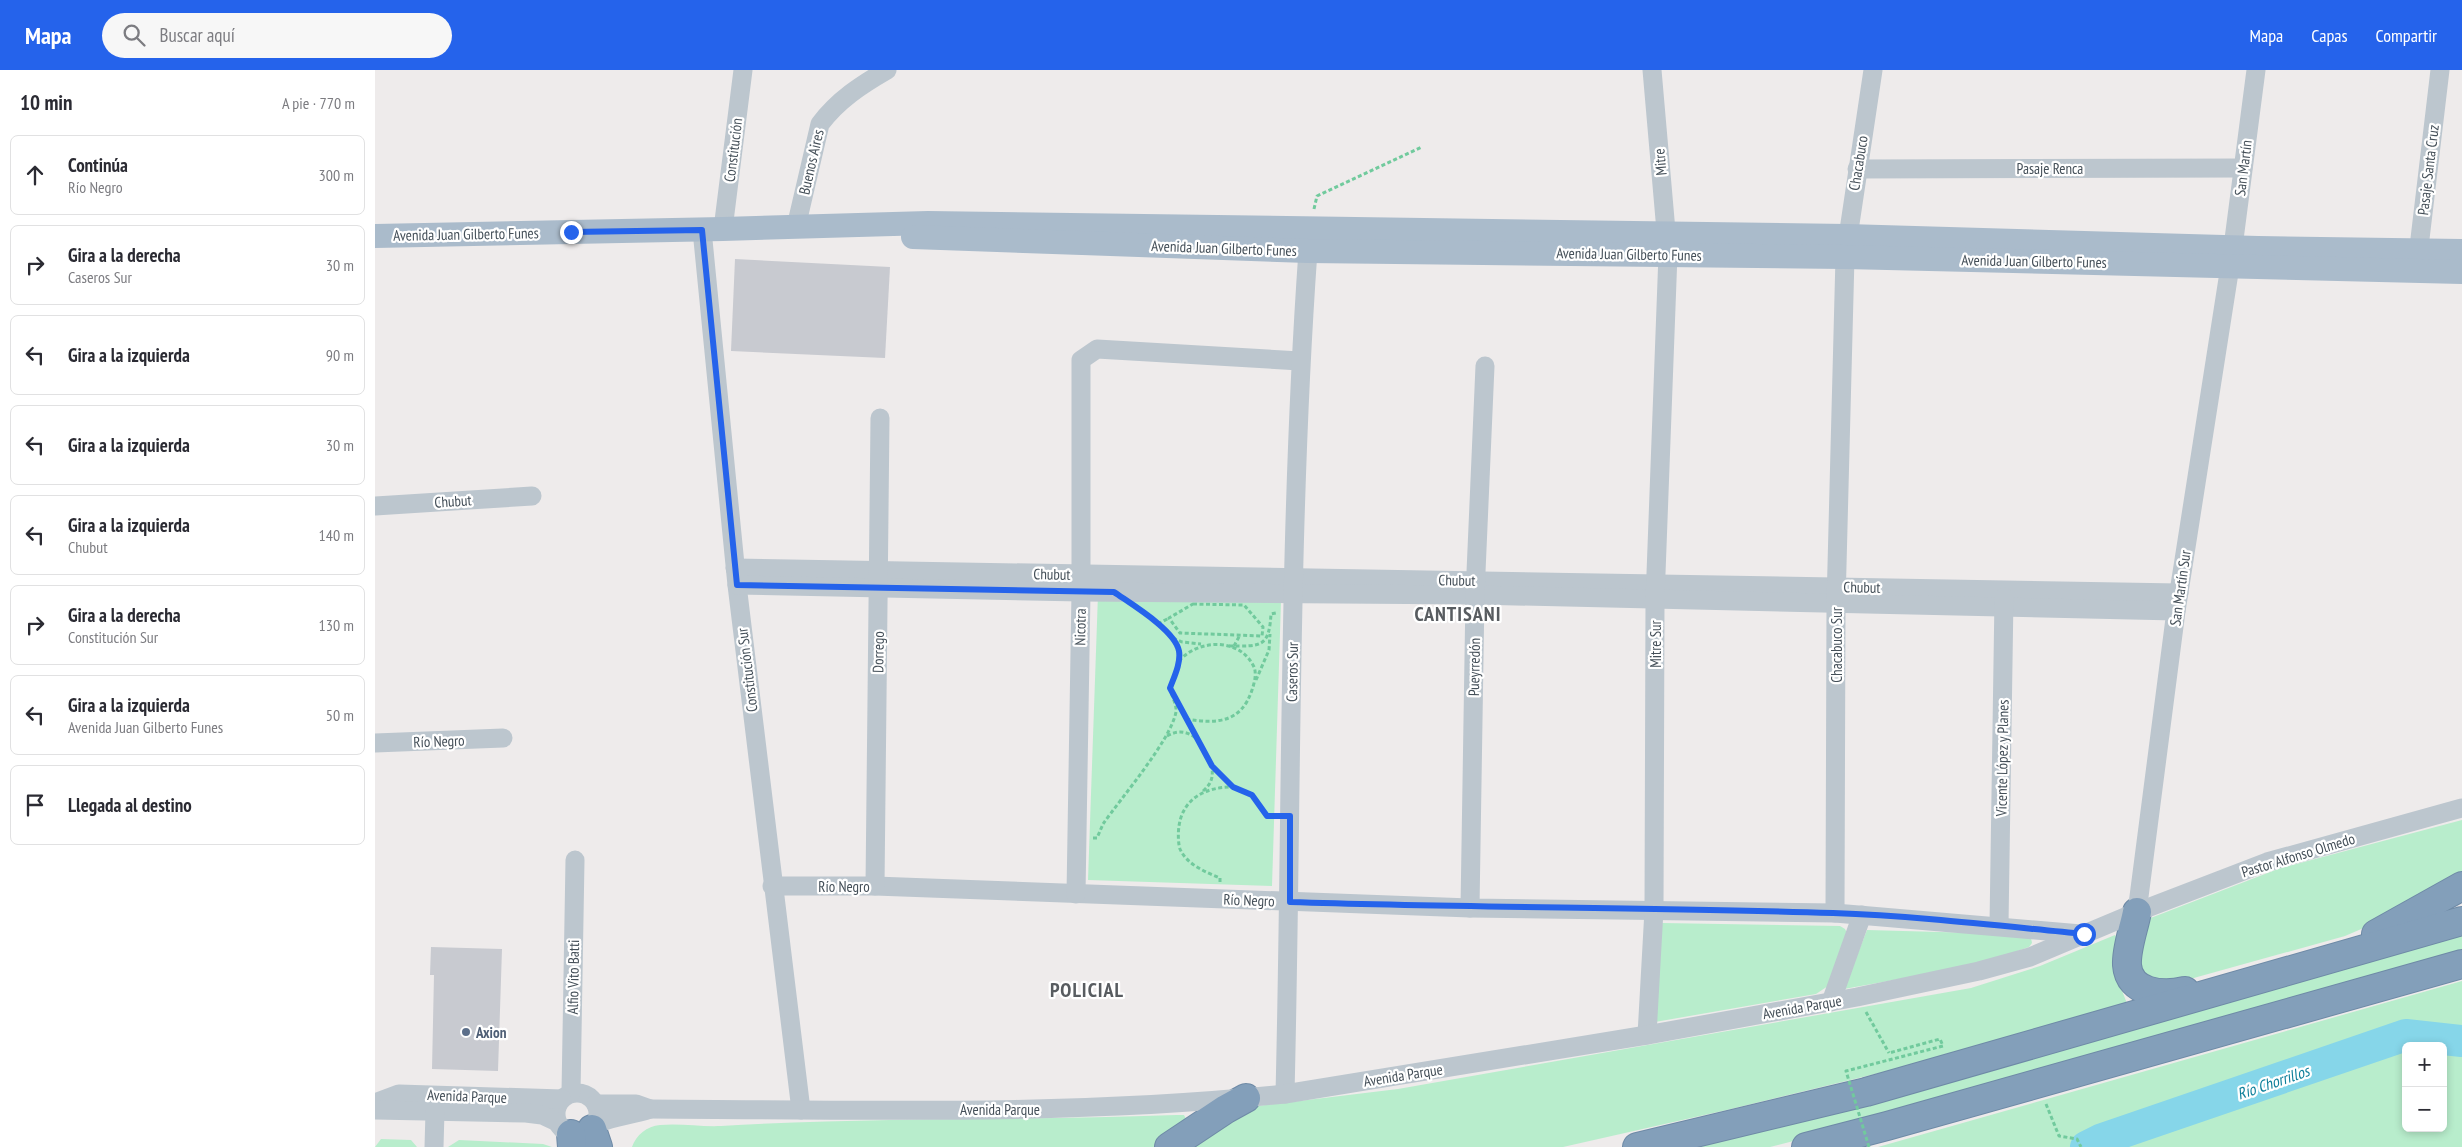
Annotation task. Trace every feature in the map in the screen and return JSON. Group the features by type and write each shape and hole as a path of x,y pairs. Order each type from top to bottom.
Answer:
{"highway":[{"path":"2137,912 2127,964 2129,975 2136,985 2152,993 2173,994 2328,959 2462,886"},
{"path":"1637,1147 1866,1092 2462,922"},
{"path":"1806,1147 2038,1084 2462,964"},
{"path":"1169,1147 1226,1109 1247,1098"}],"main road":[{"name":"Avenida Juan Gilberto Funes","path":"375,236 712,230 928,222 1431,229 1667,244"},
{"name":"Avenida Juan Gilberto Funes","path":"796,227 934,239 1308,251 1431,252 1667,244 1846,246 2231,257 2417,260 2462,251"},
{"path":"1431,229 1431,252"},
{"name":"Avenida Juan Gilberto Funes","path":"2417,260 2462,272"}],"street":[{"name":"Constitución","path":"712,230 743,70"},
{"name":"Buenos Aires","path":"796,227 820,124 830,111 853,90 887,70"},
{"name":"Mitre","path":"1652,70 1667,244"},
{"name":"Chacabuco","path":"1846,246 1873,70"},
{"name":"San Martín","path":"2231,257 2257,70"},
{"name":"Pasaje Santa Cruz","path":"2417,260 2441,70"},
{"name":"Pasaje Renca","path":"1857,169 2243,168"},
{"name":"Constitución Sur","path":"712,230 736,577 772,886 801,1110"},
{"name":"Mitre Sur","path":"1647,1035 1654,910 1656,592 1667,244"},
{"name":"Chacabuco Sur","path":"1835,913 1836,595 1846,246"},
{"name":"Caseros Sur","path":"1285,1094 1290,902 1292,613 1300,361 1308,251"},
{"name":"San Martín Sur","path":"2137,912 2176,612 2231,257"},
{"name":"Nicotra","path":"1076,894 1081,583 1081,360 1097,350 1300,361"},
{"name":"Pueyrredón","path":"1470,908 1475,588 1485,366"},
{"name":"Dorrego","path":"875,886 880,418"},
{"name":"Chubut","path":"375,506 532,496"},
{"name":"Chubut","path":"736,577 1475,588 2004,599 2176,612"},
{"name":"Chubut","path":"1081,583 1114,592 1293,586"},
{"name":"Chubut","path":"2004,599 2179,593"},
{"name":"Vicente López y Planes","path":"1999,926 2004,599"},
{"name":"Río Negro","path":"375,743 503,738"},
{"name":"Pastor Alfonso Olmedo","path":"2137,912 2267,862 2462,808"},
{"name":"Alfio Vito Batti","path":"575,860 567,1096 556,1109 583,1130"},
{"name":"Río Negro","path":"772,886 875,886 1470,908 1835,913 2084,934"},
{"name":"Avenida Parque","path":"375,1110 525,1113 542,1116 583,1130 620,1114 635,1114 650,1109 1087,1108 1285,1094 1647,1035 1857,997 1979,971 2030,956 2137,912"},
{"path":"1831,1002 1862,915"},
{"name":"Avenida Parque","path":"375,1104 399,1094 567,1096 585,1094 583,1130"},
{"path":"434,1147 435,1112"}],"path":[{"path":"1311,227 1317,196 1422,147"},
{"path":"1114,592 1158,624 1170,636 1179,651 1179,662 1170,688 1175,701 1212,766 1233,787 1252,795 1267,816 1290,816"},
{"path":"1158,624 1193,604 1245,606 1263,628 1262,636 1180,633 1169,618"},
{"path":"1186,719 1215,721 1237,716 1248,701 1269,650 1271,614 1292,613"},
{"path":"1263,628 1270,628"},
{"path":"1196,633 1201,644"},
{"path":"1217,634 1217,644"},
{"path":"1170,636 1182,642 1251,646 1263,642 1269,634"},
{"path":"1233,646 1240,635"},
{"path":"1179,662 1196,647 1207,644"},
{"path":"1228,646 1245,655 1255,668 1255,683"},
{"path":"1077,838 1097,838 1103,824 1167,736 1176,711 1175,701"},
{"path":"1167,736 1175,732 1183,732 1197,739"},
{"path":"1203,792 1213,778 1212,766"},
{"path":"1219,899 1220,878 1203,871 1192,863 1180,849 1178,831 1181,814 1189,801 1203,792 1217,787 1233,787"},
{"path":"1857,997 1889,1053 1940,1039 1943,1046 1846,1071 1869,1147"},
{"path":"2038,1084 2059,1136 2077,1139 2081,1147"}],"green space":[{"path":"1098,594 1281,601 1272,886 1088,880"},
{"path":"2462,820 2462,878 2408,909 2345,936 2165,986 2144,978 2139,960 2148,919 2278,869"},
{"path":"1662,923 1840,926 1845,929 1848,935 1828,986 1816,994 1655,1022"},
{"path":"1867,930 2011,934 2031,938 2032,943 2029,947 1977,965 1844,989"},
{"path":"2462,931 2462,954 1871,1121 1770,1147 1683,1147"},
{"path":"2115,935 2119,943 2112,965 2128,1006 1970,1051 1731,1109 1563,1147 1181,1147 1241,1108 1398,1089 1971,988 2040,966"},
{"path":"2462,981 2462,1147 1878,1147"},
{"path":"1184,1115 1187,1121 1158,1147 632,1147 636,1139 646,1129 668,1125 713,1126 834,1121"},
{"path":"381,1139 411,1140 417,1147 375,1147"},
{"path":"459,1140 543,1144 552,1147 448,1147"}],"building":[{"path":"735,259 890,267 885,358 731,351"},
{"name":"Axion","path":"431,947 502,949 498,1071 432,1069 434,975 430,975"}],"waterway":[{"name":"Río Chorrillos","path":"2086,1147 2100,1140 2406,1035 2462,1041"}],"place":[{"name":"Axion","path":"466,1032"}],"district":[{"name":"CANTISANI","path":"1458,614"},
{"name":"POLICIAL","path":"1087,990"}],"route":[{"path":"571,232 702,230 737,585 1114,592 1155,621 1175,641 1179,651 1179,662 1170,688 1175,701 1212,766 1233,787 1252,795 1267,816 1290,816 1290,902 1470,908 1835,913 2084,934"}]}
